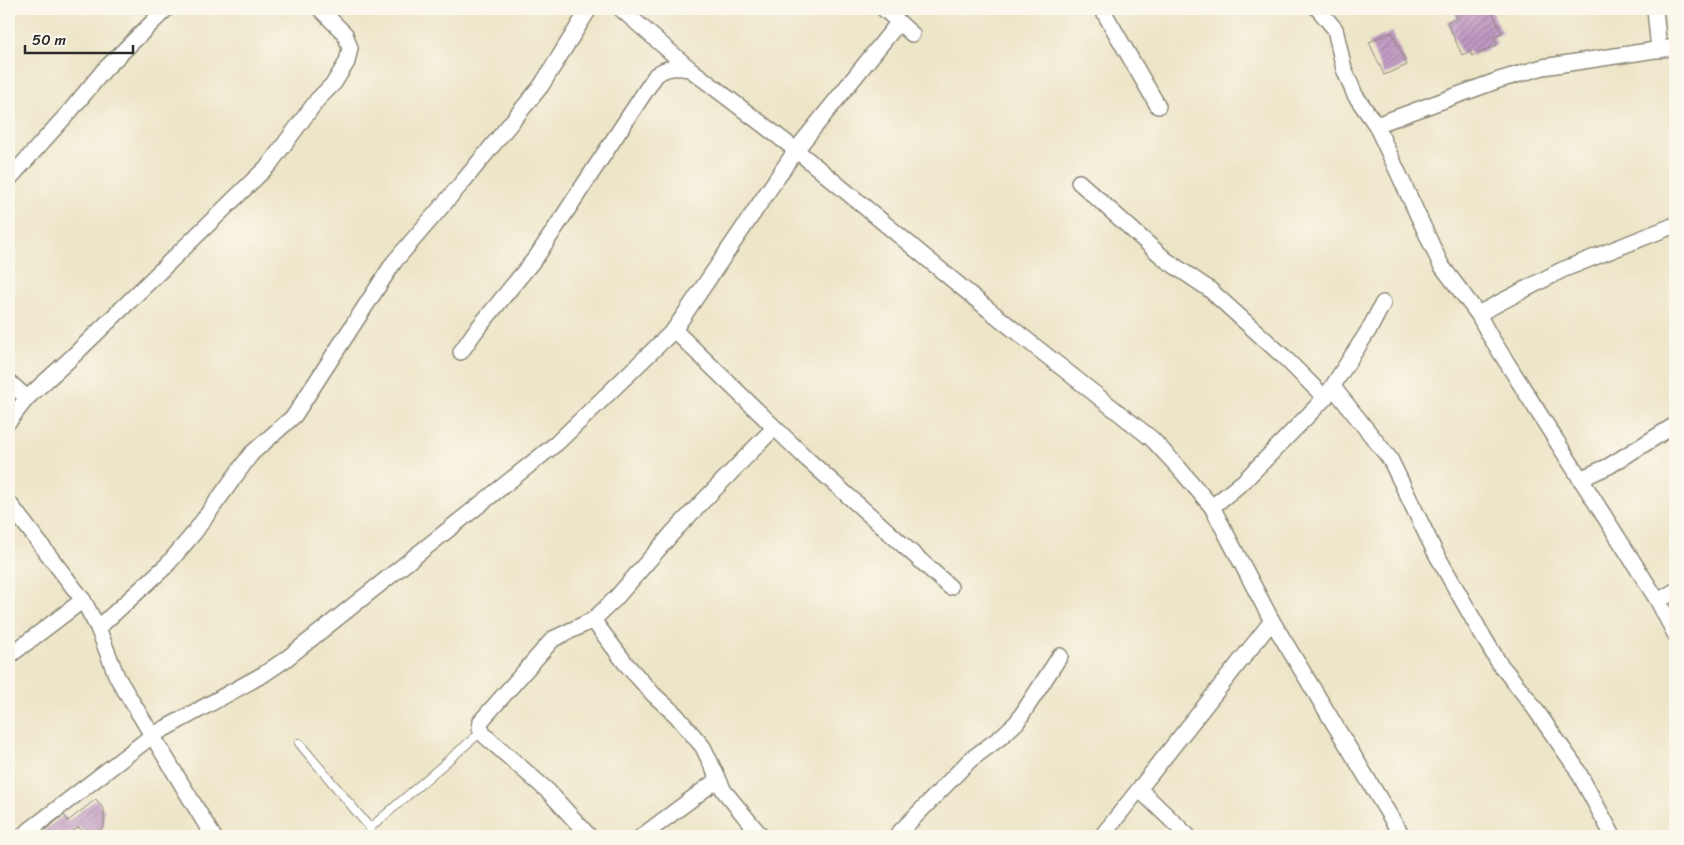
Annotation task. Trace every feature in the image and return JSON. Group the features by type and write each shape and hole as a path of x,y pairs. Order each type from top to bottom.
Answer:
{"street":[{"path":"9,179 104,70 166,9"},
{"path":"9,421 27,398 70,359 269,165 318,99 334,83 347,62 350,48 345,34 320,9"},
{"path":"98,628 166,566 194,533 251,454 294,416 394,262 541,86 589,9"},
{"path":"621,9 690,69 796,150 988,310 1152,439 1212,507 1272,621 1402,836"},
{"path":"884,9 912,34"},
{"path":"1102,9 1158,106"},
{"path":"1318,9 1335,30 1344,69 1355,95 1376,125 1441,265 1478,314 1658,601 1675,634"},
{"path":"1654,9 1659,50"},
{"path":"22,836 153,735 264,674 286,659 557,443 674,330 796,150 899,22"},
{"path":"1376,125 1499,80 1543,67 1675,47"},
{"path":"461,352 474,333 537,256 656,75 664,69 675,67 690,69"},
{"path":"1080,182 1166,260 1209,290 1282,356 1329,392 1390,459 1434,550 1481,633 1499,662 1528,699 1575,766 1613,836"},
{"path":"1478,314 1562,270 1675,225"},
{"path":"1212,507 1244,481 1329,392 1383,304"},
{"path":"674,330 774,428 950,587"},
{"path":"9,382 27,398"},
{"path":"1580,479 1609,466 1675,425"},
{"path":"589,836 549,792 481,732 481,720 553,639 593,620 615,599 676,529 774,428"},
{"path":"9,503 83,600 98,628 110,664 213,836"},
{"path":"1658,601 1675,591"},
{"path":"9,656 83,600"},
{"path":"593,620 626,664 654,695 676,715 703,747 717,780 743,816 761,836"},
{"path":"1102,836 1272,621"},
{"path":"896,836 970,760 1001,737 1017,722 1060,656"},
{"path":"642,836 717,780"},
{"path":"1140,790 1188,836"}],"lane":[{"path":"299,743 369,832 481,732"}],"building":[{"path":"1453,9 1491,9 1502,33 1494,37 1497,45 1472,56 1470,51 1462,55 1447,22 1457,18"},
{"path":"1392,32 1407,65 1384,75 1369,42"},
{"path":"96,799 104,810 104,827 90,836 85,836 79,827 66,836 37,836 64,815 68,821"}]}
